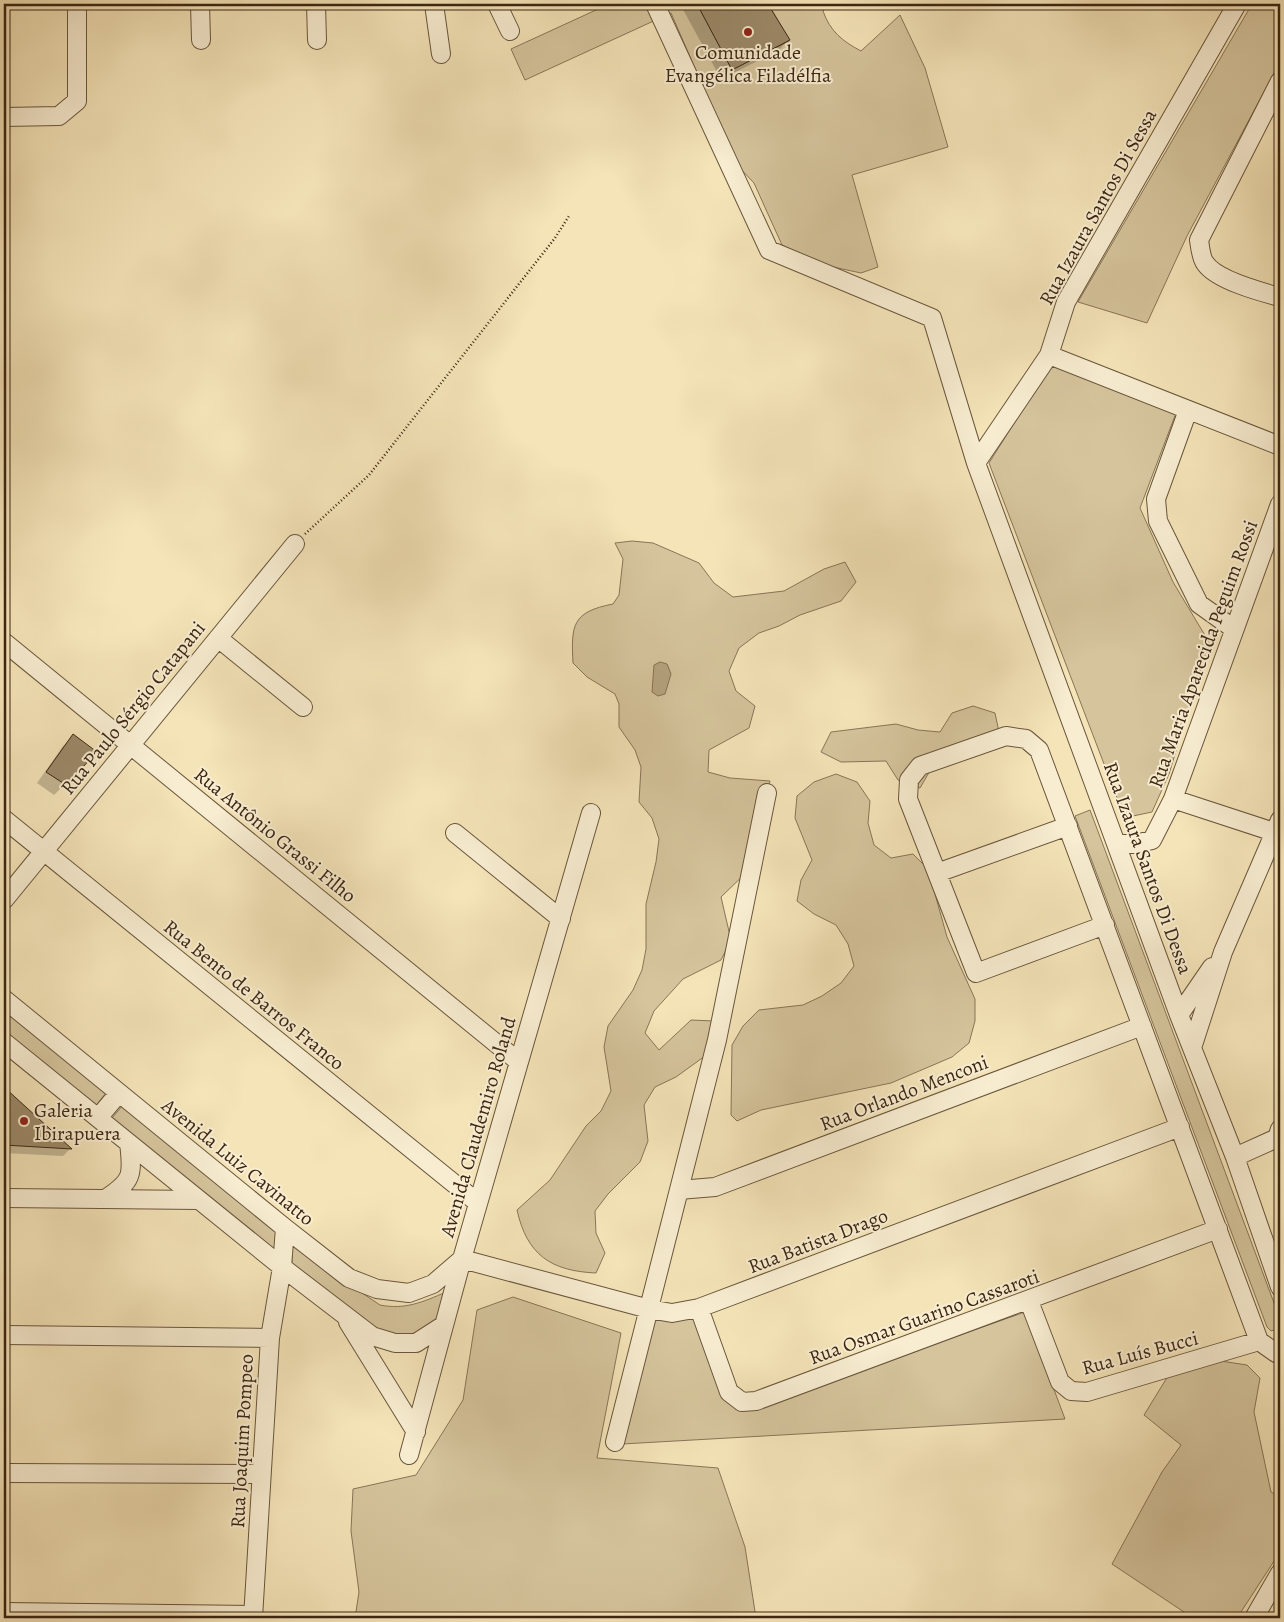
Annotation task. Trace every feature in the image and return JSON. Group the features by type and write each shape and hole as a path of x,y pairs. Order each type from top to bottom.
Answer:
{"street":[{"path":"4,117 59,116 77,101 77,4"},
{"path":"200,4 201,40"},
{"path":"316,4 317,40"},
{"path":"497,4 510,31"},
{"path":"655,4 769,250 932,318 976,463"},
{"name":"Rua Izaura Santos Di Sessa","path":"976,463 1049,355 1066,302 1237,4"},
{"path":"434,9 441,54"},
{"path":"1280,81 1198,240 1204,263 1220,274 1280,298"},
{"path":"1049,355 1280,446"},
{"path":"1188,410 1156,499 1158,521 1199,604 1234,629"},
{"name":"Rua Izaura Santos Di Dessa","path":"976,463 1179,1015 1235,1157 1280,1287"},
{"name":"Rua Maria Aparecida Peguim Rossi","path":"1117,844 1136,844 1152,840 1174,799 1280,504"},
{"name":"Rua Paulo Sérgio Catapani","path":"4,900 295,544"},
{"path":"218,638 303,707"},
{"name":"Rua Antônio Grassi Filho","path":"4,642 519,1062"},
{"path":"1105,926 976,973 908,799 909,780 920,766 1006,736 1026,739 1039,750 1068,826 1218,1229 1258,1341 1279,1355"},
{"path":"615,1442 717,1040 766,794"},
{"path":"1174,799 1279,829 1223,952 1192,1048"},
{"name":"Avenida Claudemiro Roland","path":"409,1455 462,1258 591,812"},
{"name":"Rua Bento de Barros Franco","path":"4,819 478,1203"},
{"path":"937,873 1068,826"},
{"path":"455,833 560,919"},
{"path":"1179,1015 1223,952"},
{"name":"Avenida Luiz Cavinatto","path":"4,999 349,1278 376,1289 409,1293 433,1284 462,1258"},
{"name":"Rua Orlando Menconi","path":"679,1190 715,1187 1142,1026"},
{"path":"4,1042 282,1268 372,1336 395,1343 416,1343 444,1325"},
{"path":"98,1118 119,1093"},
{"name":"Rua Batista Drago","path":"462,1258 649,1309 672,1313 699,1308 1180,1127"},
{"path":"1235,1157 1277,1138 1280,1129"},
{"path":"105,1199 122,1188 132,1171 129,1143"},
{"path":"4,1198 199,1200"},
{"name":"Rua Joaquim Pompeo","path":"253,1617 270,1338 282,1268 285,1228"},
{"name":"Rua Osmar Guarino Cassaroti","path":"699,1308 729,1392 742,1402 756,1401 1029,1301 1218,1229"},
{"name":"Rua Luís Bucci","path":"1029,1301 1060,1382 1071,1391 1087,1392 1258,1341"},
{"path":"342,1313 416,1432"},
{"path":"4,1335 270,1338"},
{"path":"4,1473 261,1474"},
{"path":"1254,1618 1280,1573"},
{"path":"4,1612 253,1617"}],"path":[{"path":"295,544 369,475 555,238 570,216"}],"shaded area":[{"path":"609,4 697,4 732,69 789,41 768,4 798,4 800,6 803,4 830,4 823,11 829,24 842,39 861,51 900,15 925,68 948,147 852,175 878,267 861,273 824,265 782,245 754,183 737,165 671,13 525,80 511,49"},
{"path":"1252,4 1280,4 1280,62 1187,236 1147,323 1078,302"},
{"path":"1052,363 1176,413 1140,508 1173,582 1209,642 1169,774 1152,812 1133,816 1122,811 989,463"},
{"path":"632,541 653,543 699,563 714,583 733,597 784,591 824,569 845,562 856,582 841,601 800,615 779,626 759,633 739,648 729,671 736,691 755,706 749,728 709,750 708,772 730,778 770,781 751,868 721,897 731,940 721,960 683,979 654,1011 645,1033 659,1050 691,1020 714,1021 705,1056 676,1077 655,1087 644,1105 648,1141 640,1162 608,1194 595,1211 596,1233 605,1253 596,1273 566,1269 543,1258 527,1239 517,1210 550,1180 586,1126 601,1111 611,1091 604,1047 608,1026 633,990 642,970 646,949 646,904 656,862 659,839 652,818 639,802 641,767 635,750 619,727 619,704 615,694 587,677 573,663 572,650 574,630 582,616 599,607 613,604 619,595 623,559 615,543"},
{"path":"660,662 667,664 671,674 665,694 658,696 652,692 654,665"},
{"path":"973,706 995,713 999,732 931,769 920,788 898,780 886,761 841,762 821,752 831,732 896,724 918,730 940,732 952,713"},
{"path":"836,774 857,782 870,801 868,823 874,845 891,858 913,854 928,869 947,937 975,999 975,1021 969,1043 952,1057 891,1083 761,1110 737,1121 731,1115 732,1045 743,1026 759,1010 803,1005 822,996 841,983 854,966 848,944 836,925 814,914 797,901 801,880 812,860 795,818 797,796 814,782"},
{"path":"1090,810 1280,1319 1280,1328 1271,1331 1267,1327 1075,816"},
{"path":"4,1009 106,1093 94,1108 4,1034"},
{"path":"123,1105 278,1232 278,1255 112,1118"},
{"path":"292,1246 380,1305 406,1306 422,1302 446,1292 439,1322 415,1338 384,1332 364,1322 292,1266"},
{"path":"513,1297 621,1333 597,1458 718,1468 745,1547 756,1618 355,1618 359,1592 351,1531 353,1489 416,1475 463,1400 477,1310"},
{"path":"1025,1312 1065,1419 622,1444 652,1315 695,1319 725,1399 751,1409"},
{"path":"1214,1360 1247,1365 1260,1378 1254,1412 1271,1492 1280,1497 1280,1552 1237,1618 1193,1618 1112,1564 1162,1472 1181,1445 1144,1415 1168,1376"}],"building":[{"name":"Comunidade Evangélica Filadélfia","path":"697,4 768,4 790,40 732,70"},
{"path":"73,734 97,752 66,785 46,772"},
{"name":"Galeria Ibirapuera","path":"4,1087 72,1149 4,1145 4,1125 10,1116 4,1112"}],"place":[{"name":"Comunidade Evangélica Filadélfia","path":"748,32"},
{"name":"Galeria Ibirapuera","path":"24,1121"}]}
